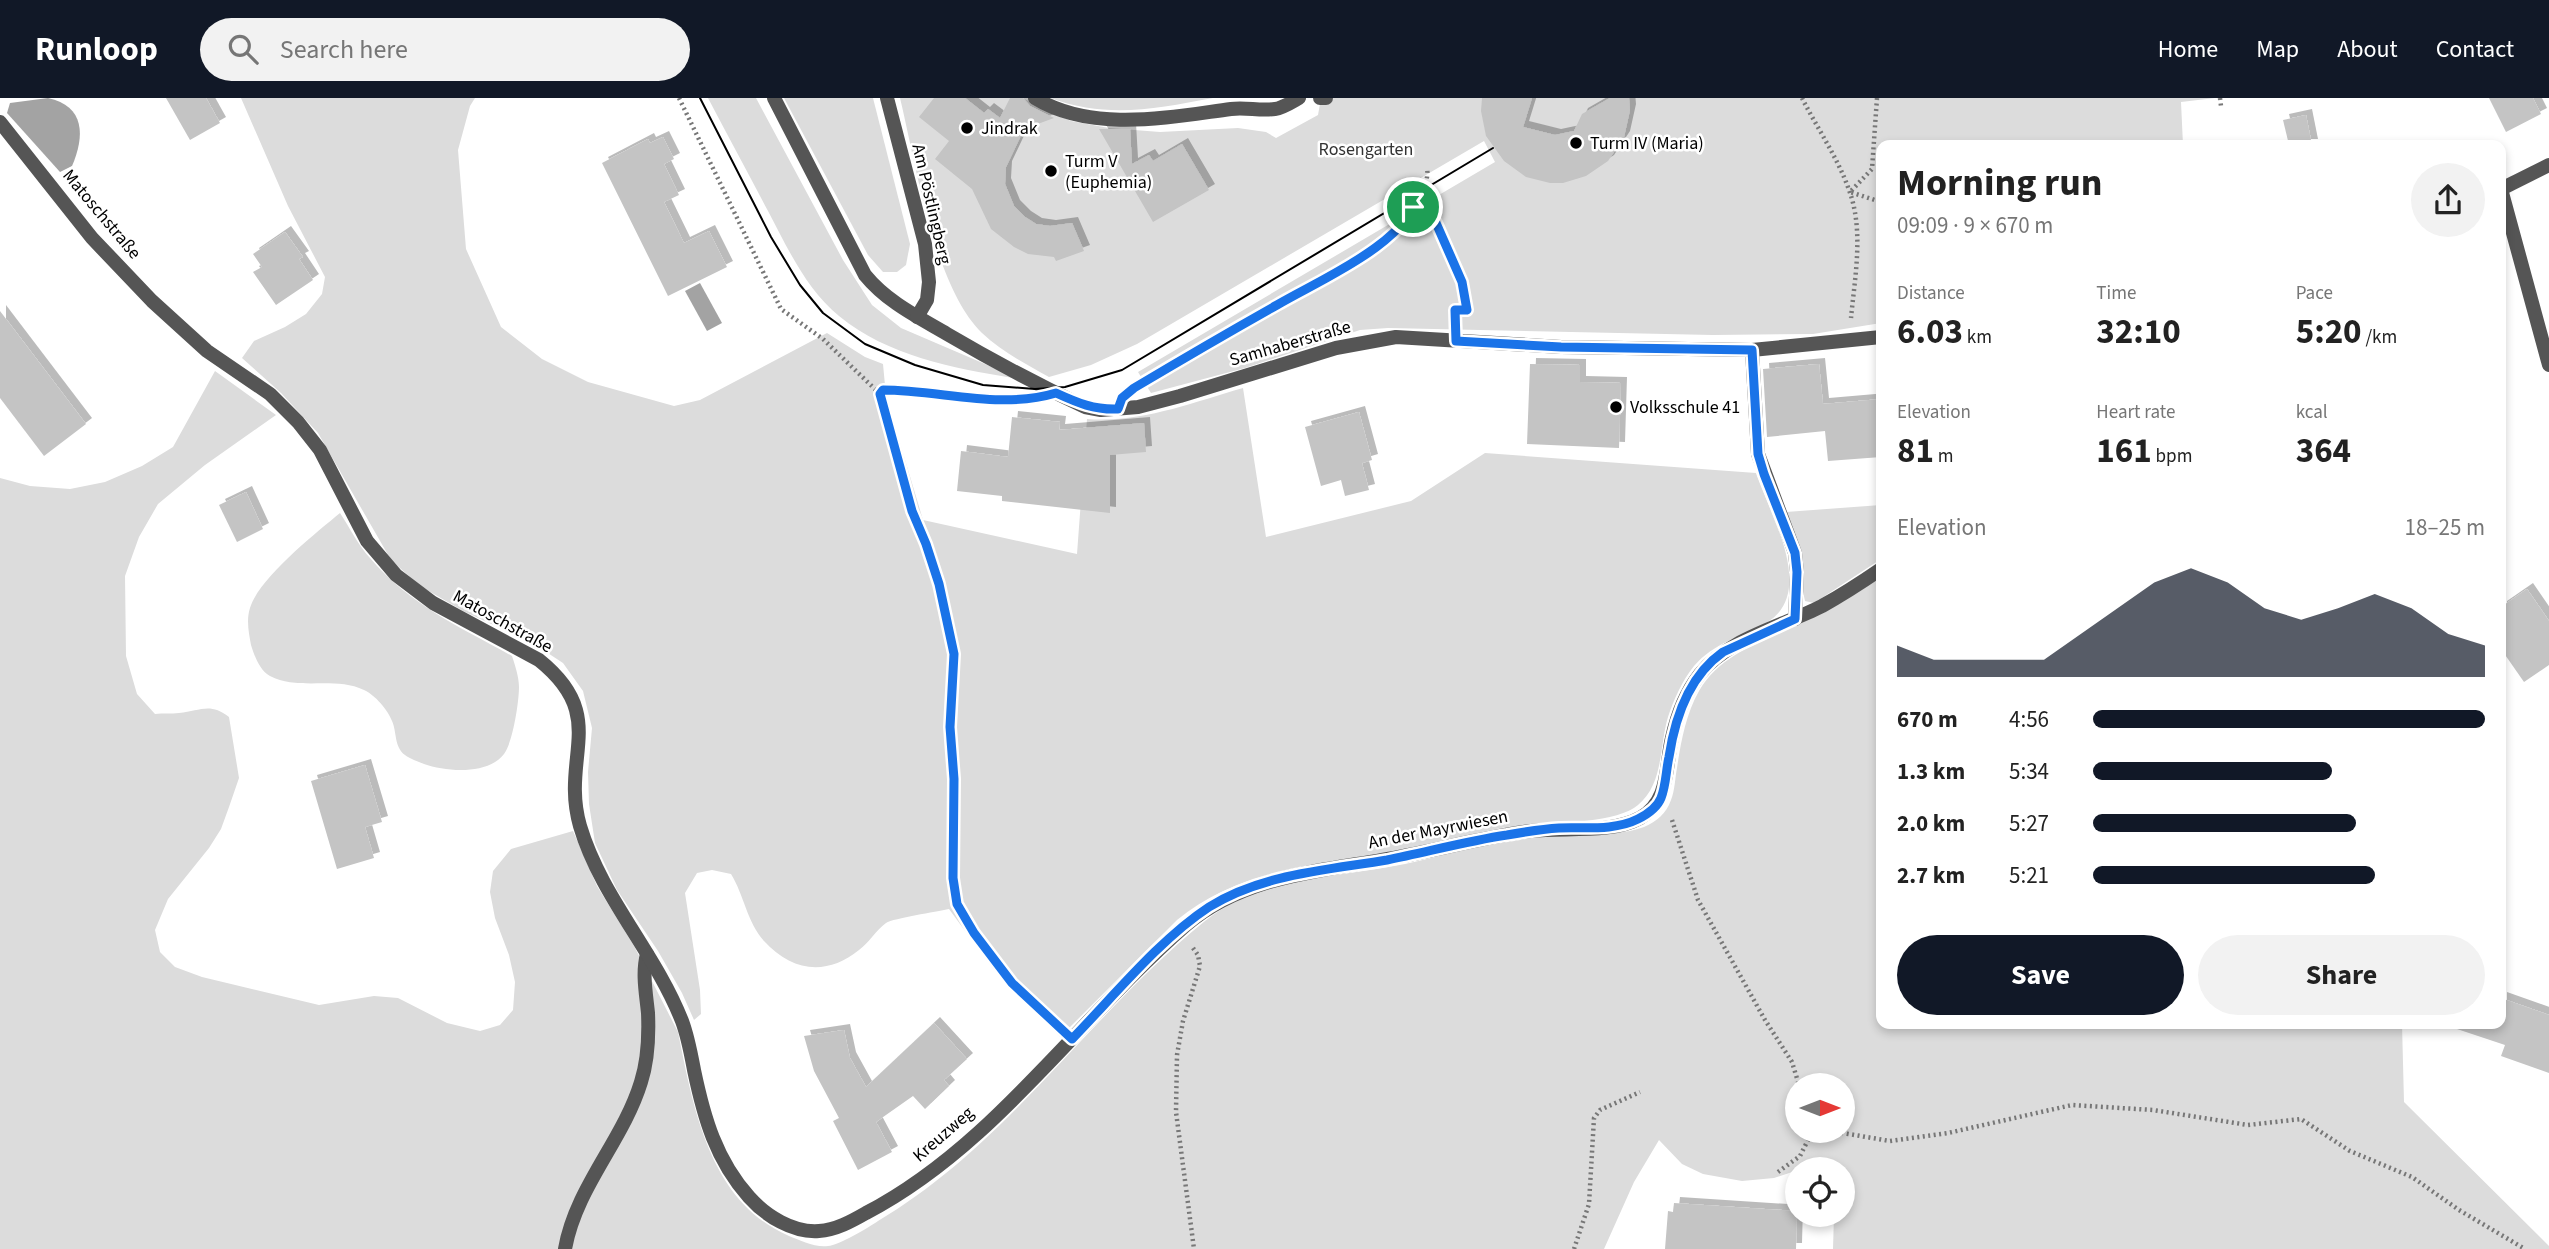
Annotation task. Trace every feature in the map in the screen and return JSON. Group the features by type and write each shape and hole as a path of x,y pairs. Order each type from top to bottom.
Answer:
{"street":[{"name":"Samhaberstraße","path":"774,98 865,275 883,295 1009,370 1085,407 1101,410 1138,407 1352,344 1396,337 1561,347 1752,350 1876,337"},
{"name":"Am Pöstlingberg","path":"887,98 925,244 929,282 927,300 917,317"},
{"path":"1035,98 1066,111 1119,120 1187,116 1235,108 1276,109 1299,98"},
{"path":"1235,108 1248,98"},
{"name":"Matoschstraße","path":"0,122 33,160 92,238 152,301 207,351 270,394 298,422 320,450 367,541 396,575 433,603 533,656 560,679 574,700 579,722 576,769 579,821 601,878 647,954 682,1021 709,1131 729,1171 751,1200 772,1217 799,1229 820,1231"},
{"path":"2506,186 2549,165"},
{"path":"2506,207 2549,365"},
{"path":"1752,350 1758,454 1795,553 1795,619"},
{"path":"1660,800 1675,725 1682,706 1697,677 1714,659 1723,652 1833,600 1876,572"},
{"name":"An der Mayrwiesen","path":"1072,1039 1178,932 1211,906 1248,888 1280,878 1517,833 1617,826 1642,817 1660,800"},
{"path":"565,1249 580,1201 626,1118 644,1072 648,1032 644,966 647,954"},
{"name":"Kreuzweg","path":"820,1231 837,1227 864,1214 923,1178 986,1123 1072,1039"}],"path":[{"path":"679,98 781,309 823,340 880,394 912,511 939,584 954,654 950,727 954,779 953,878 957,904 974,933 1012,983 1072,1039"},
{"path":"1802,98 1850,192 1856,219 1857,251 1849,340"},
{"path":"1850,192 1872,169 1877,98"},
{"path":"2220,98 2221,106"},
{"path":"1144,382 1367,254 1398,227 1420,197 1426,182 1427,168"},
{"path":"1422,191 1465,291 1467,310 1455,310 1456,341"},
{"path":"1850,192 1876,200"},
{"path":"880,394 883,390 914,390 1011,401 1033,400 1056,393"},
{"path":"1660,800 1675,828 1698,900 1765,1020 1792,1062 1795,1073"},
{"path":"1178,932 1198,955 1200,967 1183,1021 1177,1055 1176,1086 1177,1124 1195,1249"},
{"path":"1574,1249 1589,1204 1594,1118 1600,1110 1640,1092"},
{"path":"1855,1136 1890,1141 1948,1133 2072,1105 2153,1110 2248,1125 2301,1119 2350,1151 2412,1177 2459,1210 2525,1249"},
{"path":"1778,1172 1800,1156 1806,1143"}],"green space":[{"path":"241,98 475,98 470,106 458,150 466,249 501,327 542,359 588,382 674,406 700,400 827,333 865,357 883,364 886,396 923,520 1077,554 1087,419 1146,415 1243,388 1266,537 1411,501 1485,453 1756,473 1785,551 1789,573 1788,592 1781,610 1766,623 1719,646 1694,666 1679,690 1668,717 1657,775 1638,805 1614,816 1490,830 1417,848 1291,869 1231,887 1203,901 1177,920 1060,1037 993,969 949,909 890,921 847,958 835,964 810,967 786,959 764,941 758,934 731,874 712,870 697,873 685,893 700,990 701,1014 694,1020 658,951 617,890 595,843 589,804 588,772 592,728 583,691 563,663 531,642 465,612 420,586 391,560 318,433 281,393 242,358 254,341 306,314 322,294 325,277 288,206"},
{"path":"708,98 756,98 843,260 872,305 901,328 1013,378 944,365 900,351 858,330 827,305 798,267"},
{"path":"784,98 873,98 910,244 906,265 897,272 883,272 868,255"},
{"name":"Rosengarten","path":"900,98 1022,98 1071,121 1109,128 1160,132 1238,128 1266,132 1276,138 1318,115 1321,98 2215,98 2181,102 2183,140 1876,140 1876,324 1813,334 1713,335 1388,328 1360,330 1245,368 1151,393 1138,372 1495,162 1484,141 1137,344 1091,365 1049,377 990,340 965,312 939,255 920,189"},
{"path":"1050,98 1213,98 1171,106 1112,110"},
{"path":"215,371 276,415 205,465 158,504 139,537 125,576 126,656 137,694 155,714 210,709 229,717 239,778 221,829 168,899 155,930 160,952 175,967 202,977 319,1005 374,996 398,998 447,1023 480,1031 500,1025 513,1010 515,982 509,955 495,918 490,892 493,871 511,849 573,831 597,886 634,946 678,1032 699,1120 709,1149 723,1176 740,1200 762,1221 808,1243 818,1246 833,1245 873,1224 924,1190 1008,1117 1163,957 1227,906 1250,895 1300,881 1405,864 1508,840 1623,832 1653,822 1664,813 1671,800 1687,718 1694,700 1708,678 1743,650 1809,618 1876,577 1876,1029 2402,1029 2404,1102 2549,1246 2549,1249 1833,1249 1834,1227 1855,1227 1855,1157 1785,1157 1785,1174 1742,1181 1703,1174 1682,1164 1659,1140 1634,1182 1604,1249 0,1249 0,478 30,486 70,489 105,482 142,466 173,447"},
{"path":"1876,505 1876,562 1814,603 1805,601 1786,512"},
{"path":"340,513 358,542 385,575 436,614 512,656 519,683 517,712 507,748 497,761 478,769 455,770 433,767 417,761 401,752 390,717 381,703 368,692 341,684 293,683 270,676 260,667 251,645 248,627 250,608 255,596 289,557"}],"shaded area":[{"path":"48,98 69,108 79,124 79,144 72,166 60,172 7,113 10,103"},
{"path":"700,283 722,323 707,331 685,291"}],"building":[{"path":"166,98 206,98 220,123 190,140"},
{"path":"934,98 965,98 984,113 988,109 1000,118 1010,98 1023,98 1030,106 1054,118 1024,129 1006,167 1005,184 1014,206 1036,224 1050,226 1072,223 1084,251 1056,261 1054,257 1028,254 991,229 972,189 935,159 949,141 919,117"},
{"name":"Turm IV (Maria)","path":"1482,98 1532,98 1523,127 1555,135 1574,131 1582,114 1610,98 1629,98 1630,110 1624,137 1608,161 1586,176 1563,183 1550,183 1526,177 1504,161 1486,136 1481,111"},
{"path":"2489,98 2533,98 2541,114 2506,132"},
{"path":"2306,115 2311,140 2288,140 2283,120"},
{"path":"1099,129 1130,129 1132,164 1149,155 1153,161 1182,144 1209,190 1153,222"},
{"path":"663,137 674,159 664,164 679,195 664,202 684,243 709,231 727,267 668,296 602,163 648,139 650,143"},
{"path":"285,232 303,257 299,259 313,280 276,305 253,272 262,267 253,254"},
{"path":"0,311 86,424 44,456 0,398"},
{"path":"1530,364 1580,365 1580,382 1621,383 1619,448 1527,444"},
{"path":"1819,364 1823,404 1876,399 1876,457 1828,461 1825,431 1767,437 1763,369"},
{"path":"1359,412 1372,460 1362,463 1369,490 1345,496 1341,480 1321,486 1305,427"},
{"path":"1012,417 1060,422 1059,430 1144,423 1146,452 1110,455 1110,513 1002,501 1002,496 957,491 961,451 1008,457"},
{"path":"246,492 263,529 237,542 219,505"},
{"path":"2527,589 2549,621 2549,665 2524,682 2506,656 2506,604"},
{"path":"365,765 382,822 365,827 374,858 337,869 311,781"},
{"path":"2506,1000 2549,1015 2549,1073 2501,1056 2505,1045 2457,1029 2506,1029"},
{"path":"934,1023 967,1059 944,1080 949,1086 925,1109 913,1096 876,1122 892,1152 858,1170 833,1121 839,1118 814,1071 804,1036 844,1030 850,1058 866,1087"},
{"path":"1674,1203 1785,1210 1785,1227 1797,1227 1796,1249 1665,1249 1668,1211 1673,1212"}],"tram line":[{"path":"700,98 771,237 800,285 823,313 865,344 915,365 983,385 1035,389 1065,387 1122,370 1493,148"}],"place":[{"name":"Jindrak","path":"967,128"},
{"name":"Turm IV (Maria)","path":"1576,143"},
{"name":"Turm V (Euphemia)","path":"1051,171"},
{"name":"Volksschule 41","path":"1616,407"}],"route":[{"path":"1422,191 1465,291 1467,310 1455,310 1456,341 1561,347 1752,350 1758,454 1795,553 1795,619 1723,652 1697,677 1675,725 1660,800 1642,817 1617,826 1548,829 1499,836 1387,860 1298,874 1248,888 1211,906 1190,922 1072,1039 1012,983 964,919 957,904 953,878 954,779 950,727 954,654 939,584 912,511 880,394 883,390 914,390 1011,401 1033,400 1056,393 1085,407 1118,409 1122,398 1134,388 1367,254 1398,227 1413,207 1422,191"}]}
